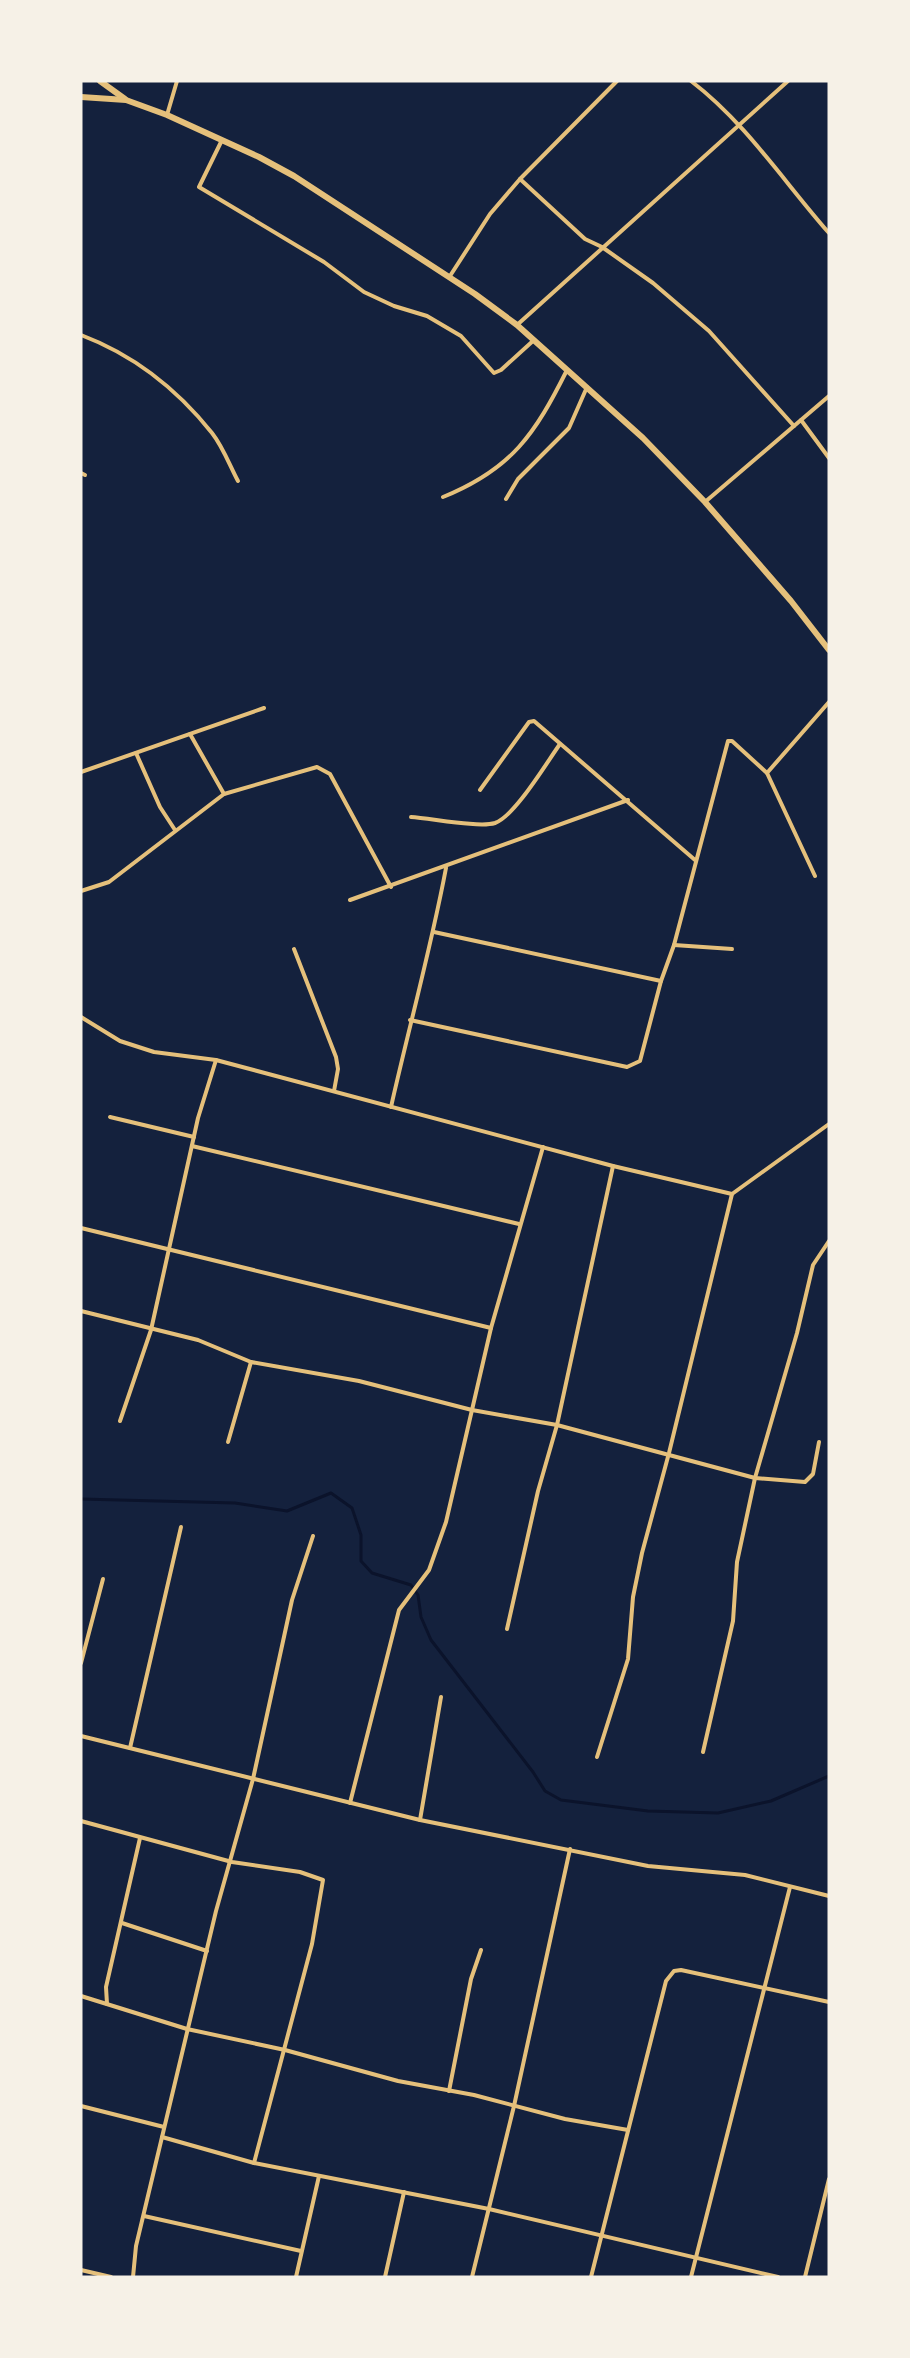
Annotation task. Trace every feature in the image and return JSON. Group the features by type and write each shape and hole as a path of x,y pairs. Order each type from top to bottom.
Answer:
{"highway":[{"path":"100,81 108,83 126,100"},
{"path":"81,97 126,100 167,115 223,139 294,176 450,276 517,325 643,438 705,502 829,650"}],"street":[{"path":"167,115 177,81"},
{"path":"450,276 490,214 520,179 617,81"},
{"path":"691,81 713,98 738,124 829,233"},
{"path":"517,325 788,81"},
{"path":"223,139 199,187 324,262 364,292 393,306 427,316 461,336 494,373 501,370 534,340"},
{"path":"520,179 585,239 602,247 653,283 709,331 794,426"},
{"path":"823,226 829,221"},
{"path":"81,335 141,365 166,384 213,434 238,482"},
{"path":"443,497 474,485 526,442 544,416 567,369"},
{"path":"506,499 518,479 569,428 587,387"},
{"path":"705,502 829,396"},
{"path":"801,420 829,458"},
{"path":"767,773 829,702"},
{"path":"81,772 264,708"},
{"path":"480,790 532,720 696,860"},
{"path":"190,734 224,794"},
{"path":"410,1020 627,1067 640,1061 661,981 674,945 725,744 732,741 767,773 815,876"},
{"path":"411,817 482,825 496,822 511,810 560,744"},
{"path":"136,753 160,807 175,830"},
{"path":"81,891 109,882 224,794 317,767 327,770 391,887"},
{"path":"350,900 628,800"},
{"path":"391,1107 410,1020 434,932 446,867"},
{"path":"434,932 661,981"},
{"path":"674,945 732,949"},
{"path":"294,949 336,1057 338,1069 334,1091"},
{"path":"81,1017 120,1041 154,1052 216,1060 613,1166 732,1194"},
{"path":"120,1421 151,1330 194,1137 216,1060"},
{"path":"110,1117 194,1137"},
{"path":"597,1757 628,1659 633,1597 642,1553 669,1453 732,1194 829,1124"},
{"path":"192,1146 519,1224"},
{"path":"350,1803 399,1610 429,1570 446,1522 491,1328 519,1224 543,1147"},
{"path":"507,1629 533,1512 557,1425 613,1166"},
{"path":"81,1228 491,1328"},
{"path":"703,1752 733,1621 737,1562 755,1478 797,1333 813,1265 829,1241"},
{"path":"81,1311 198,1340 251,1362 359,1381 472,1410 557,1425 669,1453 755,1478 804,1482 813,1474 819,1442"},
{"path":"228,1442 251,1362"},
{"path":"130,1748 181,1527"},
{"path":"133,2277 144,2216 187,2029 216,1911 232,1862 253,1779 292,1600 313,1536"},
{"path":"81,1662 103,1579"},
{"path":"420,1820 441,1697"},
{"path":"81,1736 420,1820 648,1866 745,1875 829,1896"},
{"path":"81,1821 232,1862 300,1872 323,1880 312,1944 254,2163"},
{"path":"107,2004 106,1987 140,1838"},
{"path":"472,2277 514,2106 570,1849"},
{"path":"691,2277 790,1887"},
{"path":"122,1923 207,1951"},
{"path":"449,2091 471,1979 482,1950"},
{"path":"591,2277 666,1981 670,1974 681,1970 829,2002"},
{"path":"81,1996 187,2029 285,2050 398,2081 628,2130"},
{"path":"81,2106 164,2127"},
{"path":"162,2137 254,2163 489,2209 778,2277"},
{"path":"296,2277 319,2176"},
{"path":"806,2277 829,2178"},
{"path":"385,2277 404,2192"},
{"path":"144,2216 301,2251"},
{"path":"81,2270 111,2277"}],"waterway":[{"path":"81,1499 235,1503 287,1511 331,1493 352,1508 361,1535 361,1561 372,1573 411,1585 418,1595 421,1617 431,1640 533,1772 545,1791 561,1800 648,1811 718,1813 771,1801 829,1776"}]}
